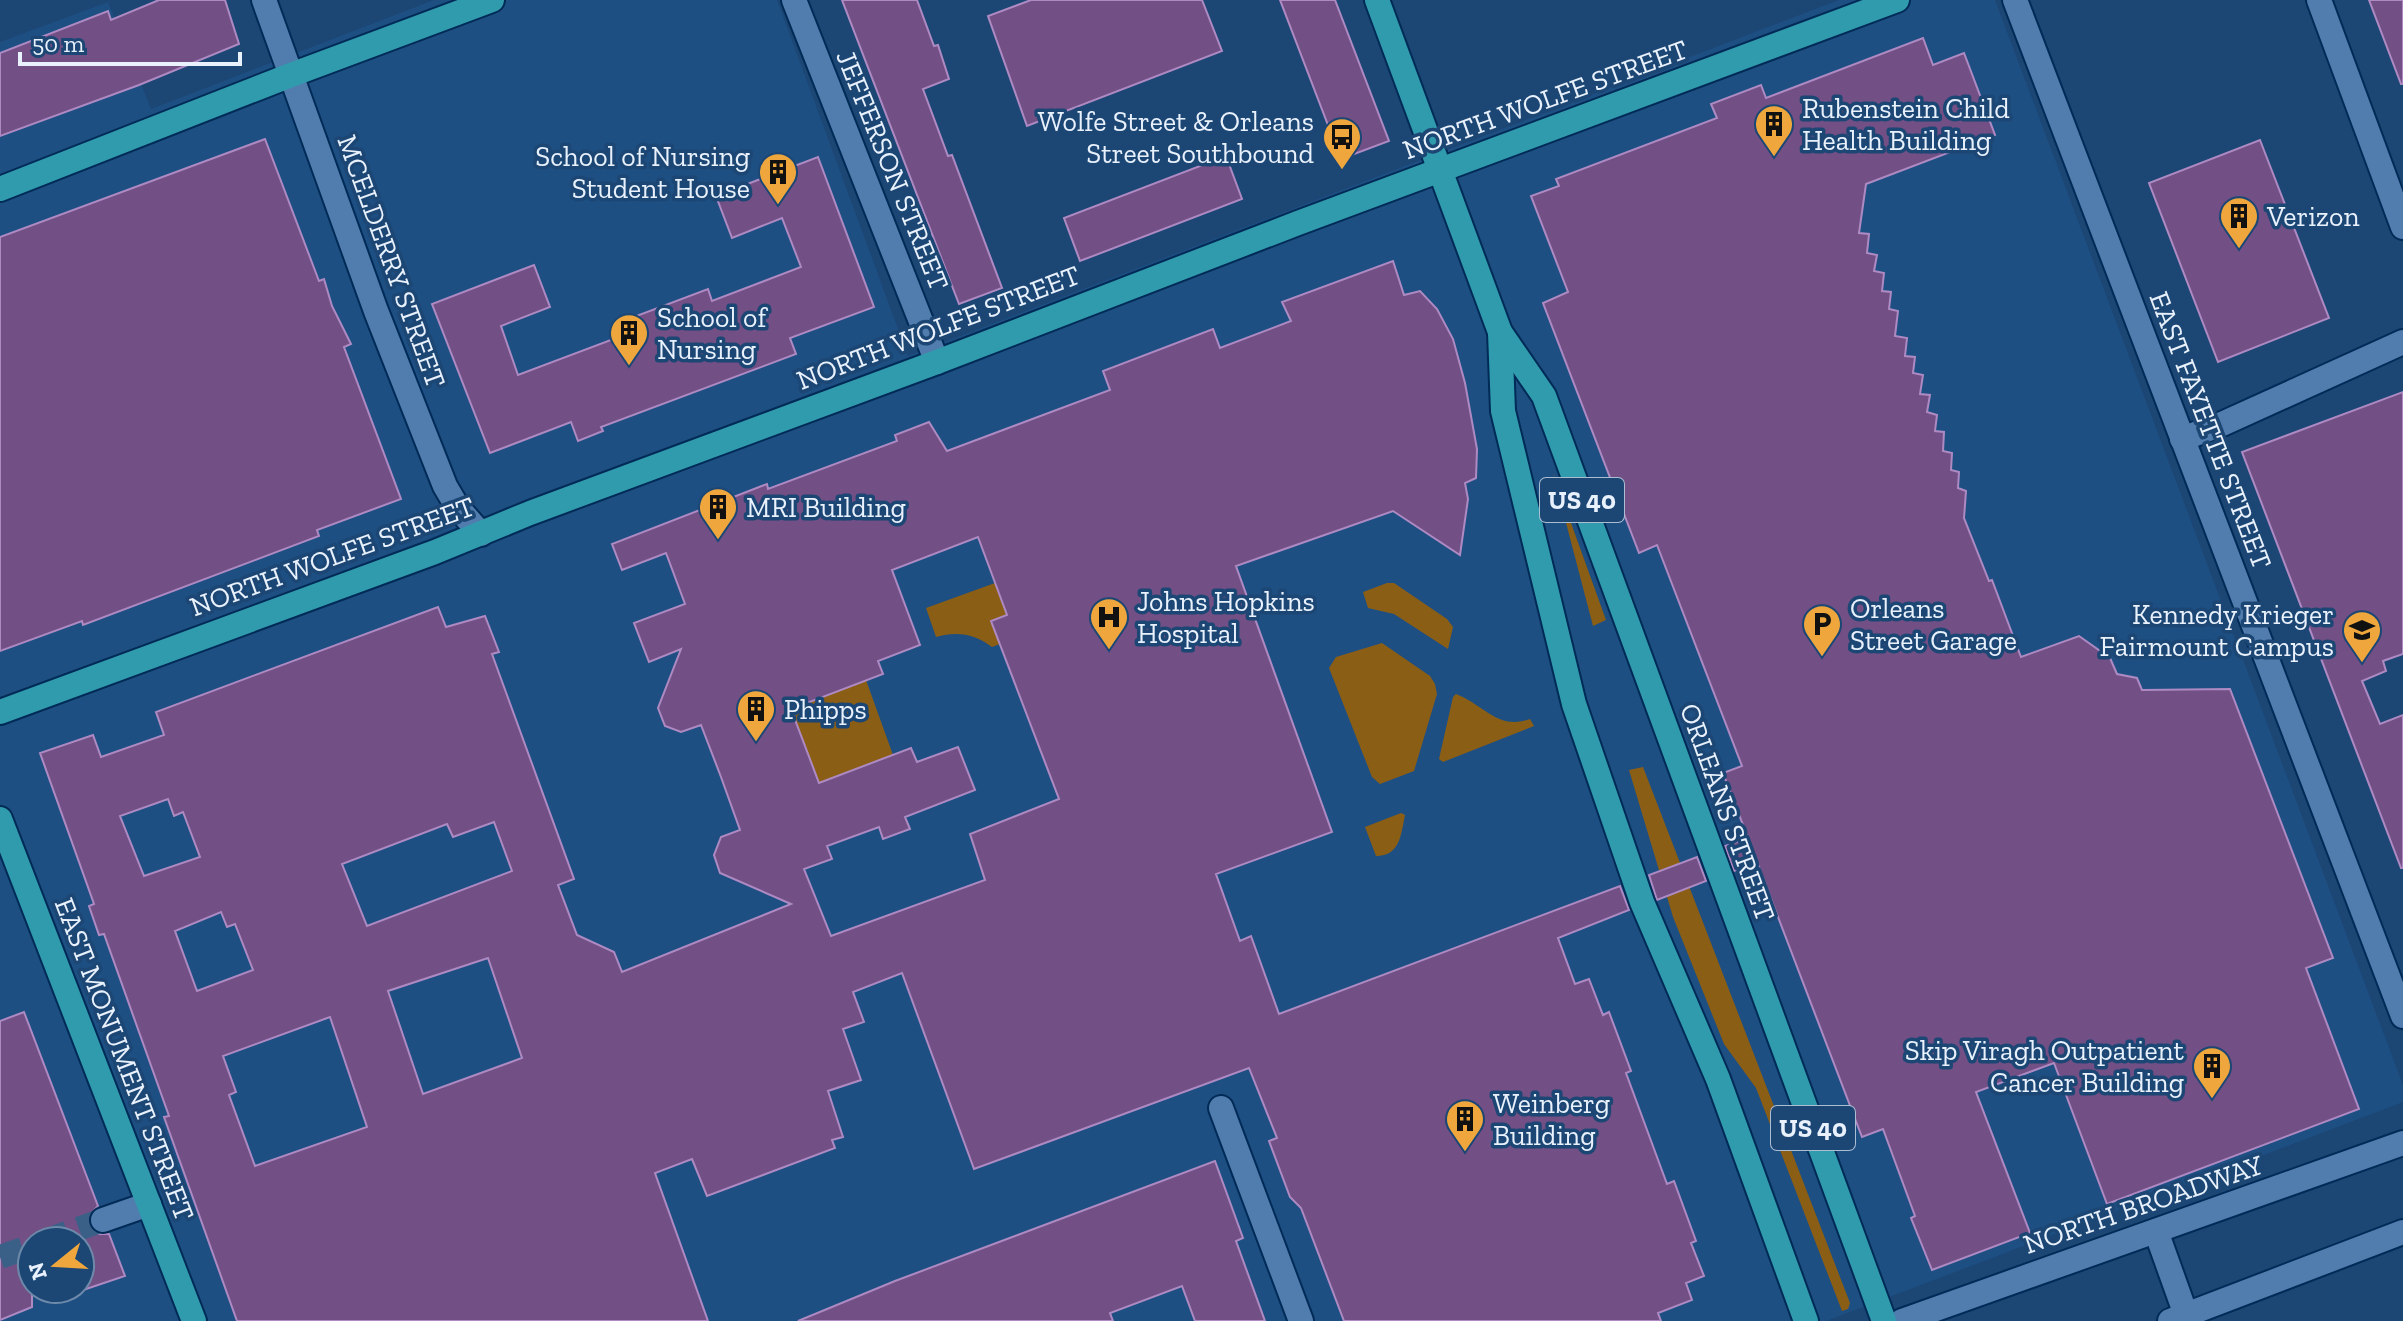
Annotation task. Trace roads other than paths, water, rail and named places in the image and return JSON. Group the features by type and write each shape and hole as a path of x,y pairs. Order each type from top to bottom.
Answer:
{"main road":[{"name":"MCELDERRY STREET","path":"264,0 376,311 445,486 458,508 481,534"},
{"path":"0,189 492,0"},
{"name":"JEFFERSON STREET","path":"794,0 937,362"},
{"name":"ORLEANS STREET","path":"1377,0 1500,332 1544,396 1884,1321"},
{"name":"NORTH WOLFE STREET","path":"0,712 1897,0"},
{"name":"EAST FAYETTE STREET","path":"2015,0 2403,1016"},
{"path":"2319,0 2403,227"},
{"name":"ORLEANS STREET","path":"1500,332 1503,411 1574,704 1642,902 1718,1079 1806,1321"},
{"path":"2182,439 2403,342"},
{"name":"EAST MONUMENT STREET","path":"0,819 194,1321"},
{"path":"1221,1108 1301,1321"},
{"name":"NORTH BROADWAY","path":"1902,1321 2403,1143"},
{"path":"103,1220 149,1204"},
{"path":"2156,1231 2178,1318 2403,1232"}],"tunnel":[{"path":"89,1225 103,1220"},
{"path":"0,1257 16,1252"}],"place":[{"name":"Rubenstein Child Health Building","path":"1774,158"},
{"name":"Wolfe Street & Orleans Street Southbound","path":"1342,171"},
{"name":"School of Nursing Student House","path":"778,206"},
{"name":"Verizon","path":"2239,250"},
{"name":"School of Nursing","path":"629,367"},
{"name":"MRI Building","path":"718,541"},
{"name":"Johns Hopkins Hospital","path":"1109,651"},
{"name":"Orleans Street Garage","path":"1822,658"},
{"name":"Kennedy Krieger Fairmount Campus","path":"2362,664"},
{"name":"Phipps","path":"756,743"},
{"name":"Skip Viragh Outpatient Cancer Building","path":"2212,1100"},
{"name":"Weinberg Building","path":"1465,1153"}]}
